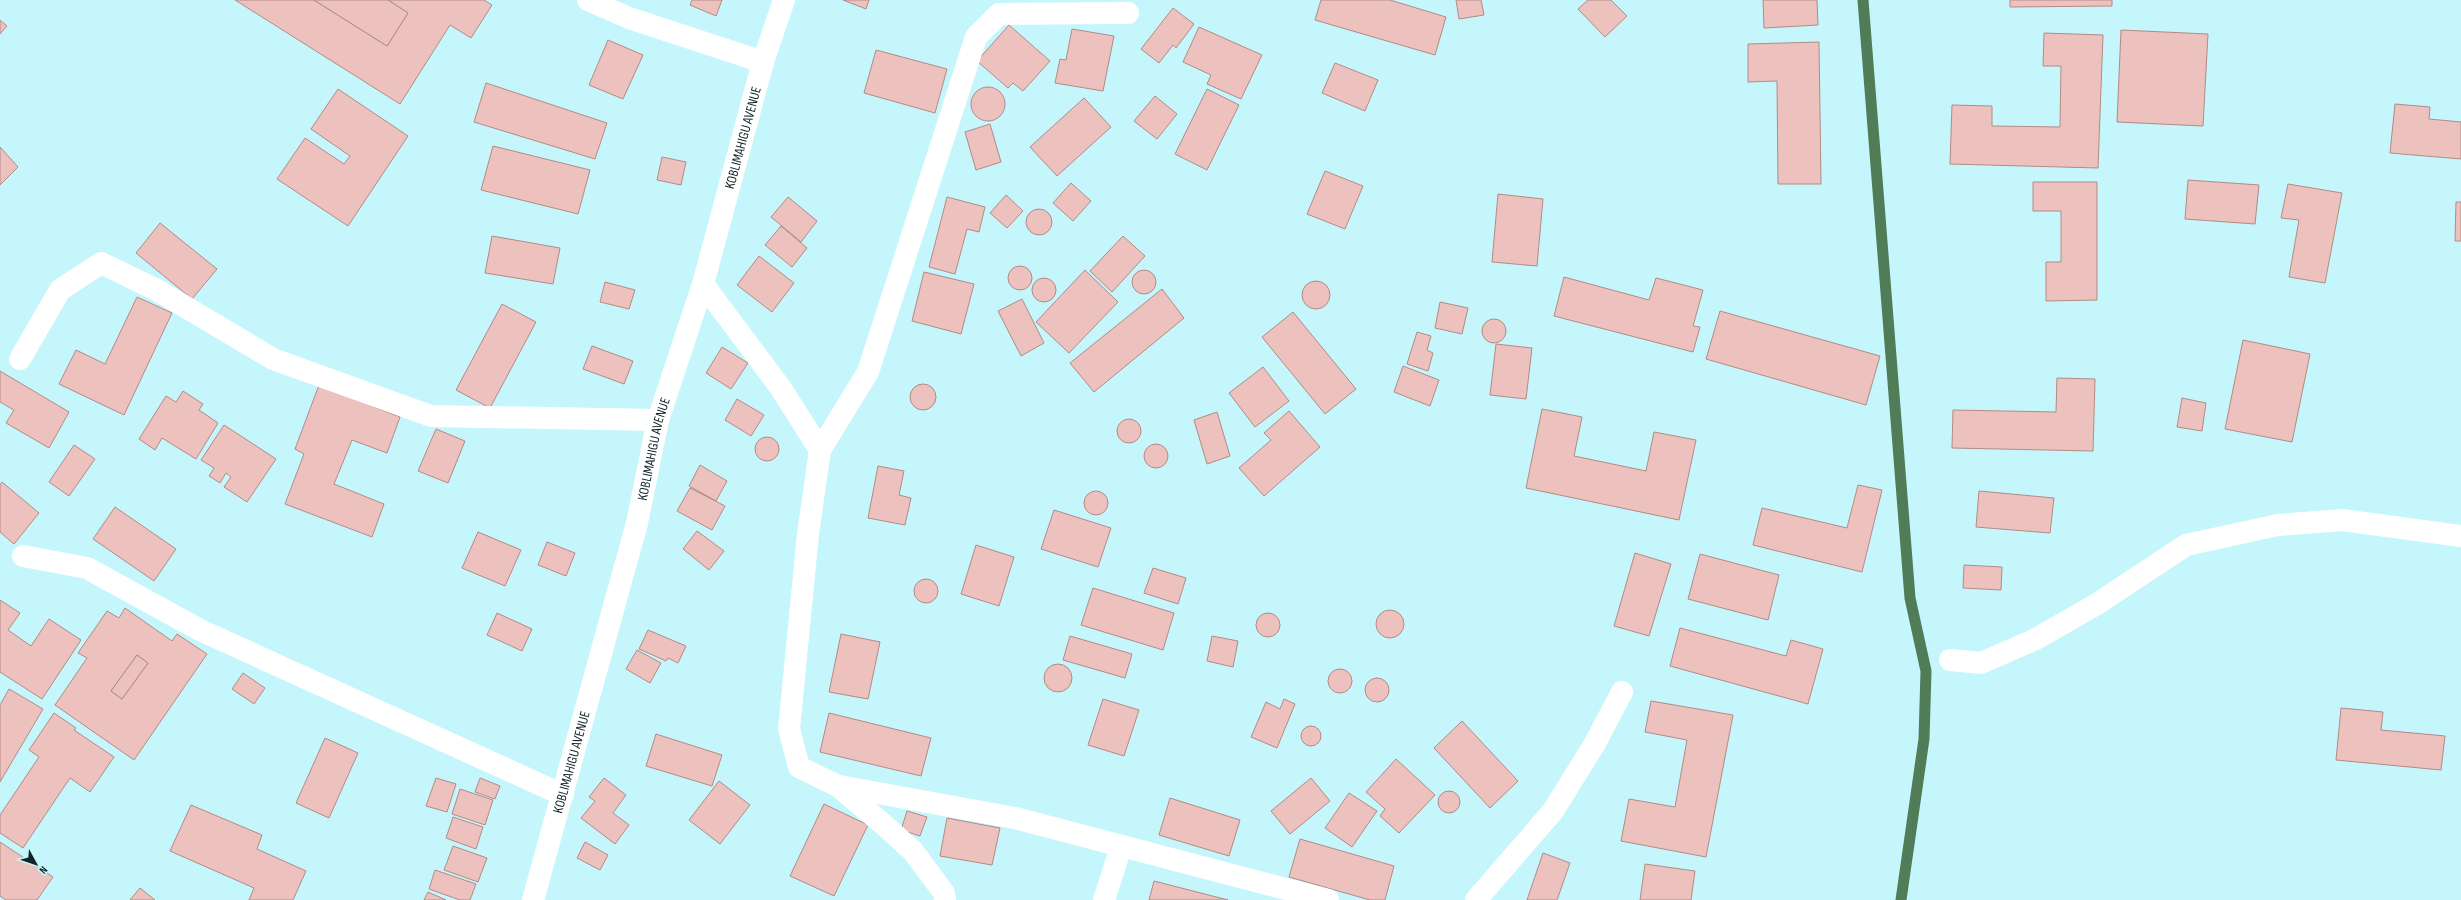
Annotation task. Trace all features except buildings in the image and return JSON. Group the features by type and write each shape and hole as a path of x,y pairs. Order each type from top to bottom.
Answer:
{"street":[{"path":"588,0 629,18 763,62"},
{"name":"KOBLIMAHIGU AVENUE","path":"533,900 637,523 658,420 703,284 763,62 784,0"},
{"path":"946,900 944,894 913,851 838,786 799,767 789,729 808,534 820,450 868,372 976,37 999,14 1128,13"},
{"path":"20,358 60,290 101,263 157,290 274,359 431,416 658,420"},
{"path":"703,284 780,386 820,450"},
{"path":"1950,660 1981,663 2036,640 2097,604 2186,545 2278,525 2342,520 2461,536"},
{"path":"23,556 87,568 200,630 563,795"},
{"path":"1476,900 1553,811 1594,745 1622,692"},
{"path":"838,786 1015,818 1328,900"},
{"path":"1104,900 1121,847"}],"waterway":[{"path":"1863,0 1910,598 1926,671 1924,739 1901,900"}]}
